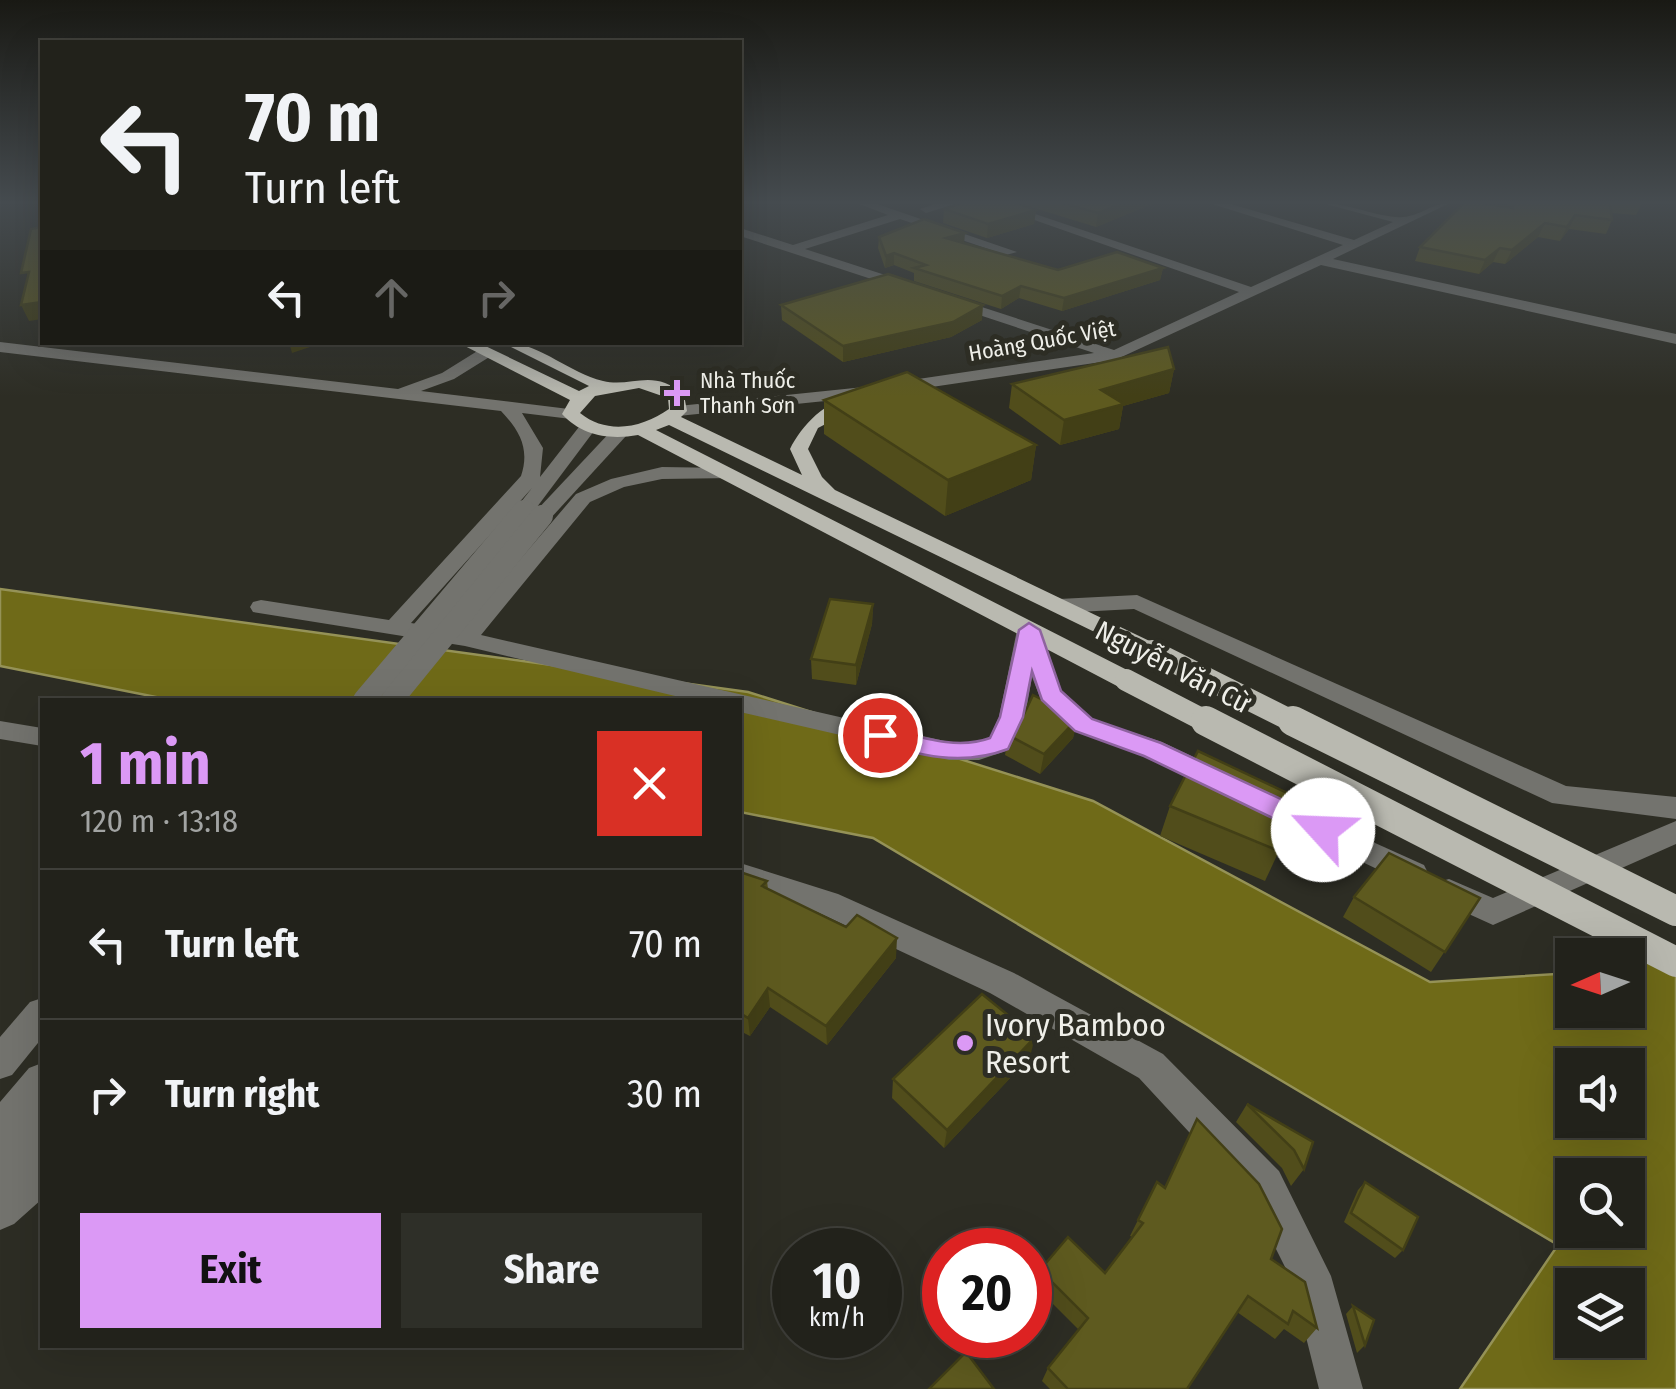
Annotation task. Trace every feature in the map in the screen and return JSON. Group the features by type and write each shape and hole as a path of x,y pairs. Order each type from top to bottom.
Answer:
{"main road":[{"path":"470,345 575,406 588,427 630,431 673,415"},
{"path":"514,345 603,387"},
{"name":"Nguyễn Văn Cừ","path":"603,387 655,385 676,396 673,415 832,497 1676,910"},
{"path":"575,406 603,387"},
{"path":"832,497 814,480 799,449 812,425 841,406 896,388"},
{"name":"Nguyễn Văn Cừ","path":"630,431 726,474 1676,962"}],"street":[{"path":"851,268 926,292"},
{"path":"1184,268 1255,292"},
{"name":"Hoàng Quốc Việt","path":"673,415 896,388 1115,355 1306,268"},
{"path":"1357,268 1676,339"},
{"path":"944,299 1115,355"},
{"path":"0,346 507,407 575,406"},
{"path":"399,394 448,376 485,353"},
{"path":"394,628 530,478 534,441 507,407"},
{"path":"394,698 533,513 588,427"},
{"path":"366,698 533,513 630,431"},
{"path":"466,639 583,498 618,483 662,473 726,474"},
{"path":"1058,606 1137,602 1562,796 1676,808"},
{"path":"261,607 466,639 719,698"},
{"path":"742,703 949,752 979,751 1000,744 1012,717 1029,630"},
{"path":"1029,630 1050,694 1084,725 1152,750 1494,912 1676,832"},
{"path":"0,730 40,737"},
{"path":"742,877 827,904 1002,982 1150,1066 1265,1185 1310,1276 1341,1389"},
{"path":"0,1063 40,1015"},
{"path":"0,1130 40,1082"},
{"path":"0,1168 40,1130"},
{"path":"0,1210 40,1176"}],"shaded area":[{"path":"0,589 748,692 1093,801 1430,982 1555,974 1555,1028 1645,1028 1645,963 1676,951 1676,1389 1460,1389 1556,1248 1645,1248 1645,1158 1555,1158 1555,1243 873,838 742,812 742,698 161,698 0,666"}],"building":[{"path":"22,268 40,268 40,302 21,305 29,272 21,273"},
{"path":"914,268 1163,268 1064,298 1021,286 1002,296"},
{"path":"888,274 983,305 953,322 843,346 781,305"},
{"path":"1168,347 1174,369 1101,390 1124,404 1064,420 1012,384"},
{"path":"907,372 1036,445 948,480 824,400"},
{"path":"830,599 873,604 856,665 811,659"},
{"path":"1033,695 1078,718 1044,754 1008,735 1016,731"},
{"path":"1198,751 1300,799 1279,851 1170,806"},
{"path":"1389,853 1480,898 1445,952 1354,897"},
{"path":"742,873 767,881 762,886 846,927 857,915 897,938 826,1026 768,988 748,1018 742,1014"},
{"path":"982,994 1035,1037 947,1130 893,1079"},
{"path":"1247,1104 1313,1142 1304,1169 1294,1150"},
{"path":"1197,1119 1259,1184 1282,1229 1271,1259 1305,1282 1317,1328 1293,1311 1288,1324 1248,1296 1187,1389 1068,1389 1048,1368 1088,1318 1052,1282 1052,1256 1068,1237 1105,1273 1143,1223 1138,1220 1157,1182 1165,1188"},
{"path":"1365,1182 1418,1217 1403,1250 1351,1213"},
{"path":"1353,1306 1374,1320 1365,1345"},
{"path":"960,1358 971,1358 994,1389 929,1389"}],"place":[{"name":"Nhà Thuốc Thanh Sơn","path":"677,393"},
{"name":"Ivory Bamboo Resort","path":"965,1043"}],"route":[{"path":"880,735 949,752 979,751 1000,744 1012,717 1029,630 1050,694 1084,725 1152,750 1323,830"}]}
